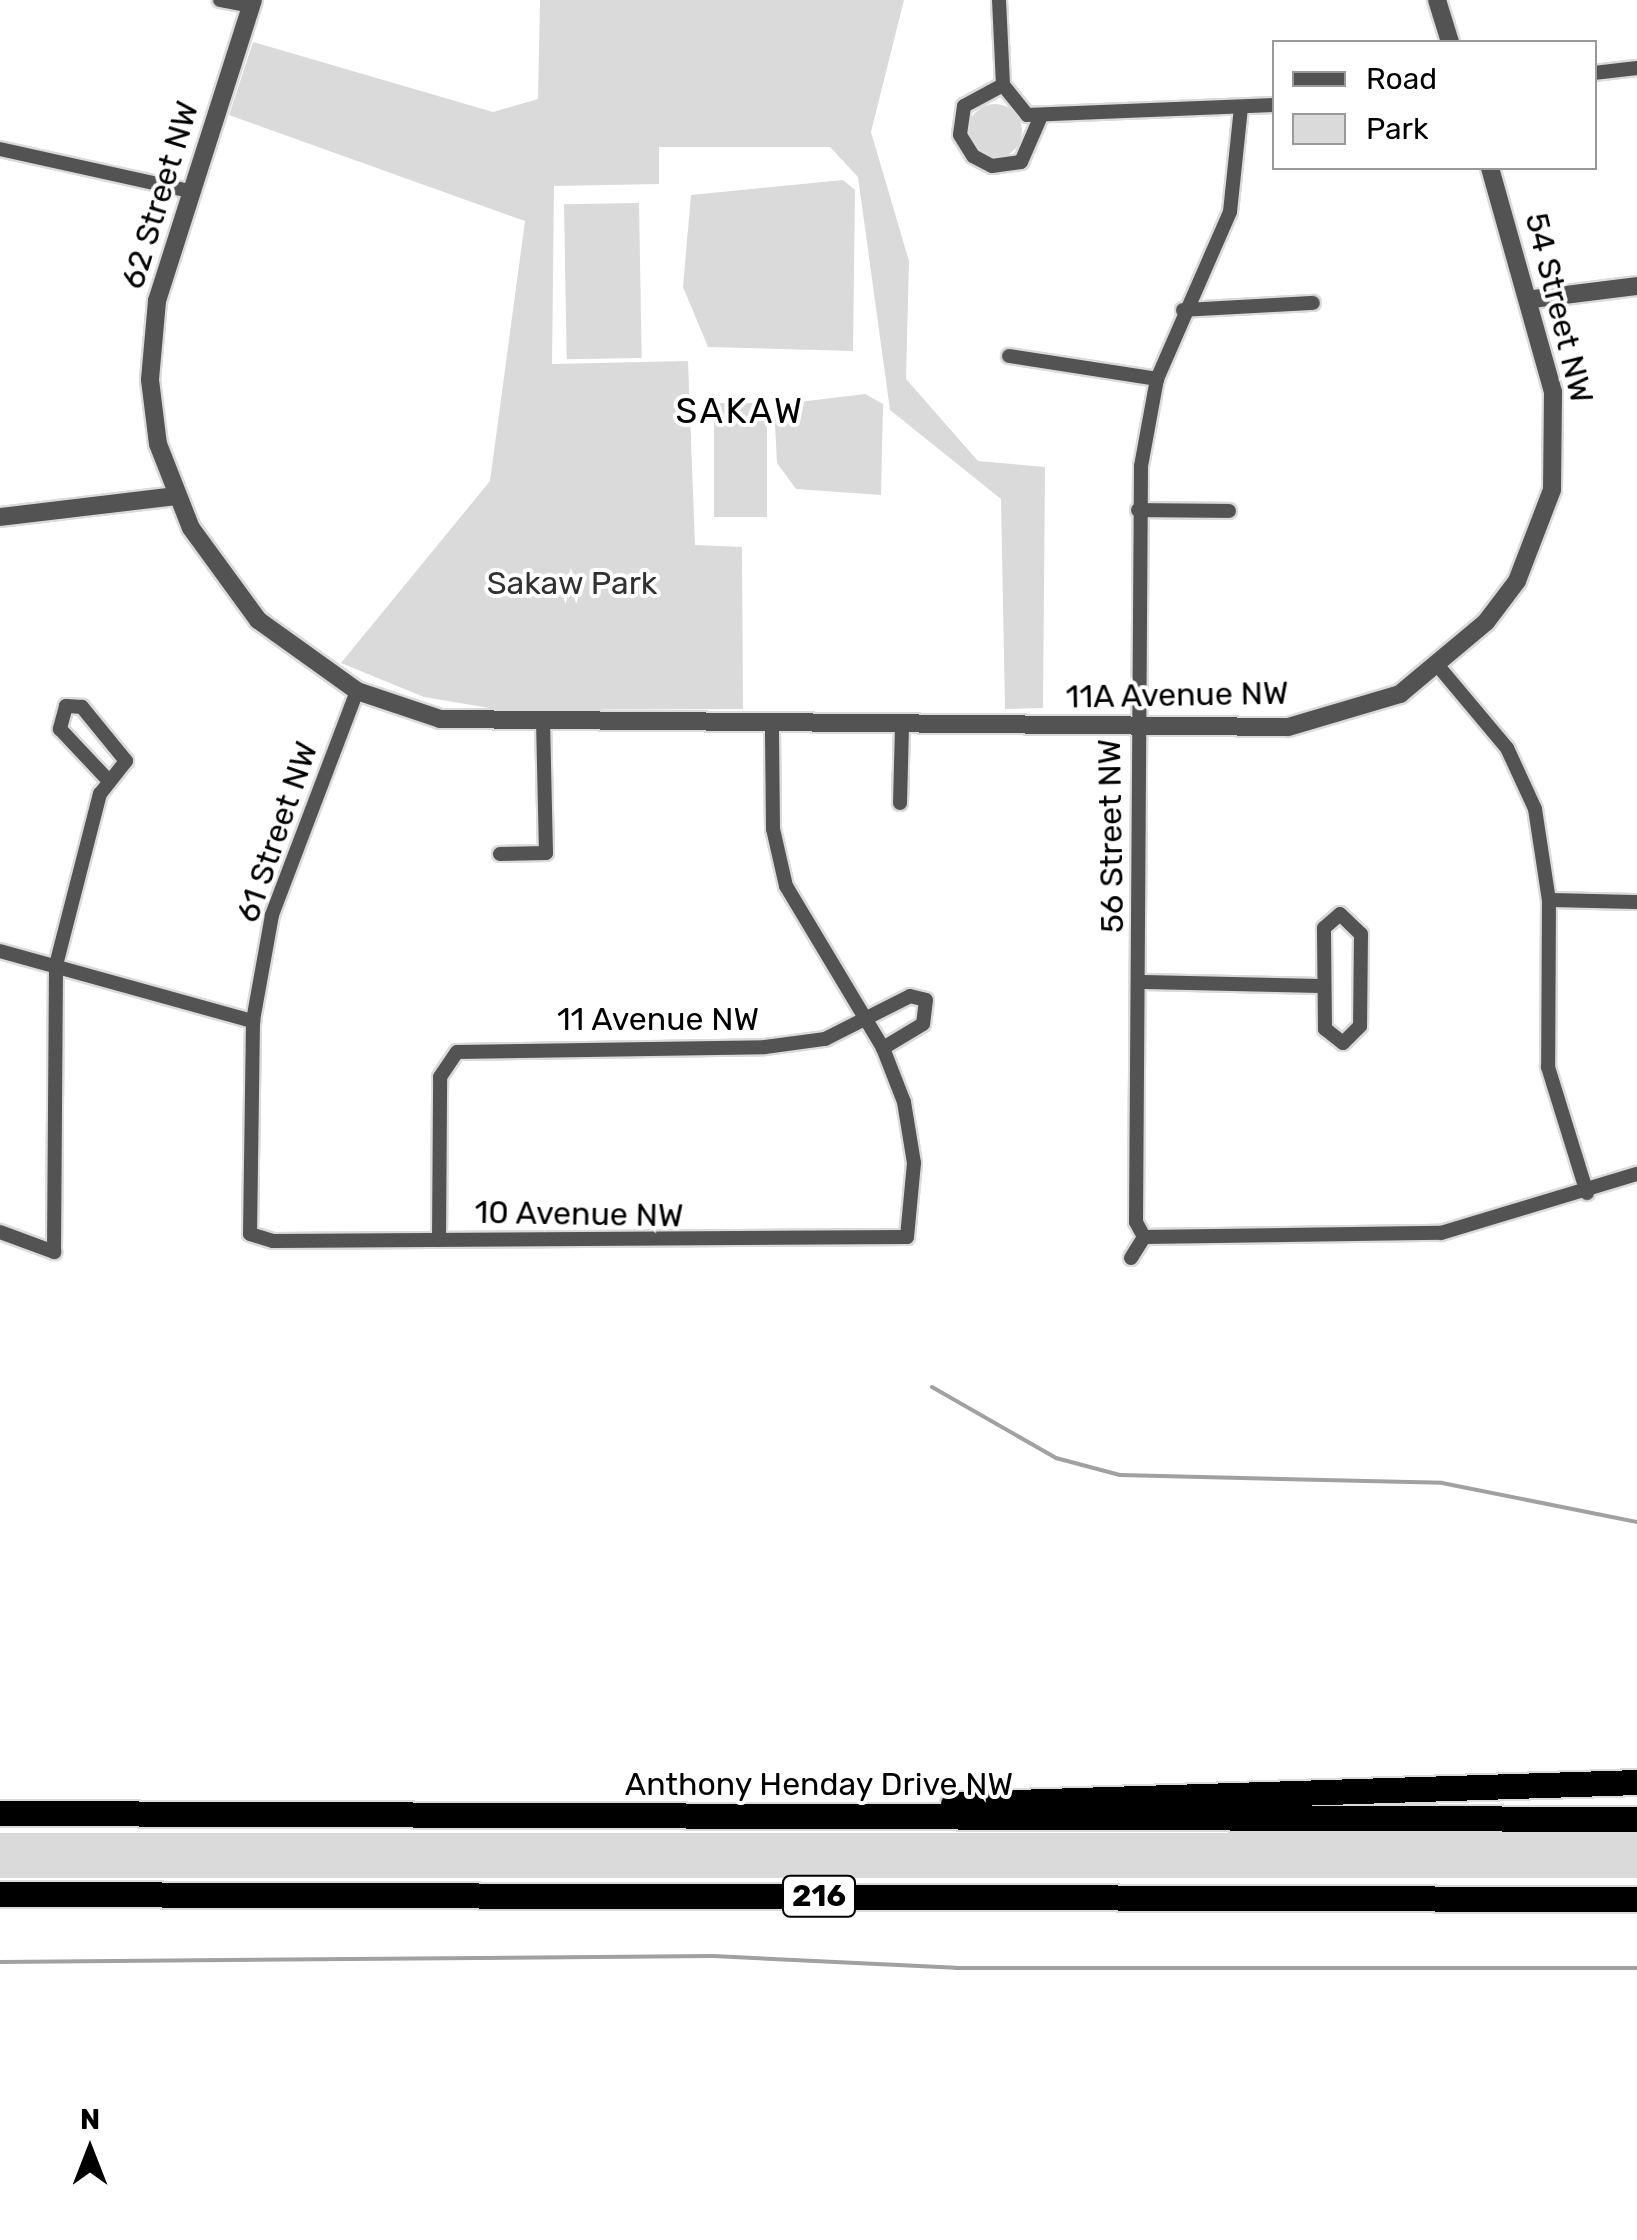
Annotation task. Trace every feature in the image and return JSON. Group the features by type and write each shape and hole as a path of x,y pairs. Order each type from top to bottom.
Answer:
{"highway":[{"path":"849,1816 1011,1797 1637,1782"},
{"path":"1498,1819 1637,1806"},
{"name":"Anthony Henday Drive NW","path":"0,1813 1637,1820"},
{"name":"216","path":"0,1894 1637,1899"}],"street":[{"path":"220,0 252,3"},
{"path":"1000,0 1003,85 1034,116 1272,105"},
{"path":"1438,0 1449,40"},
{"name":"62 Street NW","path":"252,3 157,301 151,366 158,444 176,496 242,604 357,691"},
{"path":"1597,72 1637,68"},
{"path":"1003,85 972,98 960,117 963,142 980,162 1006,167 1025,159 1034,116"},
{"name":"56 Street NW","path":"1144,1237 1136,1222 1141,982 1138,510 1157,379 1183,310 1230,212 1241,108"},
{"path":"0,150 189,191"},
{"name":"54 Street NW","path":"1439,668 1517,581 1552,490 1557,420 1533,299 1491,170"},
{"path":"1533,299 1637,286"},
{"path":"1183,310 1313,303"},
{"path":"1009,356 1157,379"},
{"path":"0,516 176,496"},
{"path":"1138,510 1230,511"},
{"path":"1439,668 1522,776 1549,900 1548,1067 1587,1193"},
{"name":"11A Avenue NW","path":"357,691 440,719 543,726 1288,727 1374,705 1439,668"},
{"name":"61 Street NW","path":"250,1234 254,1021 272,915 357,691"},
{"path":"0,1232 54,1252 56,965 108,780 124,766 124,748 82,707 66,706 60,729 108,780"},
{"path":"500,854 546,854 543,726"},
{"path":"900,803 902,727"},
{"path":"772,728 773,830 786,886 883,1048"},
{"path":"1549,900 1637,902"},
{"path":"1334,914 1350,914 1361,934 1360,1026 1351,1041 1325,1030 1324,986 1324,928 1334,914"},
{"path":"0,951 254,1021"},
{"path":"1141,982 1324,986"},
{"name":"11 Avenue NW","path":"439,1240 440,1077 448,1058 471,1048 765,1048 866,1022 910,996 926,1000 923,1024 883,1048"},
{"name":"10 Avenue NW","path":"250,1234 439,1240 906,1238 910,1130 883,1048"},
{"path":"1131,1258 1144,1237 1406,1237 1477,1227 1637,1174"}],"green space":[{"name":"Sakaw Park","path":"540,0 904,0 871,132 909,261 906,379 978,461 1045,467 1043,708 1005,709 1001,499 890,410 858,177 830,147 659,147 659,184 554,186 552,364 688,361 695,545 742,547 743,709 501,710 424,697 341,663 490,481 525,221 229,115 253,42 493,112 538,99"},
{"path":"995,104 1014,112 1022,131 1014,150 995,158 976,150 968,131 976,112"},
{"path":"843,180 855,190 853,351 708,347 683,287 691,195"},
{"path":"639,203 642,358 567,359 564,204"},
{"path":"865,394 883,404 881,495 796,489 777,463 774,405"},
{"path":"714,403 767,403 767,517 714,517"},
{"path":"0,1833 1637,1833 1637,1878 0,1878"}],"waterway":[{"path":"932,1387 1056,1458 1120,1475 1442,1483 1637,1522"},
{"path":"0,1962 713,1956 956,1968 1637,1968"}],"district":[{"name":"SAKAW","path":"740,411"}]}
